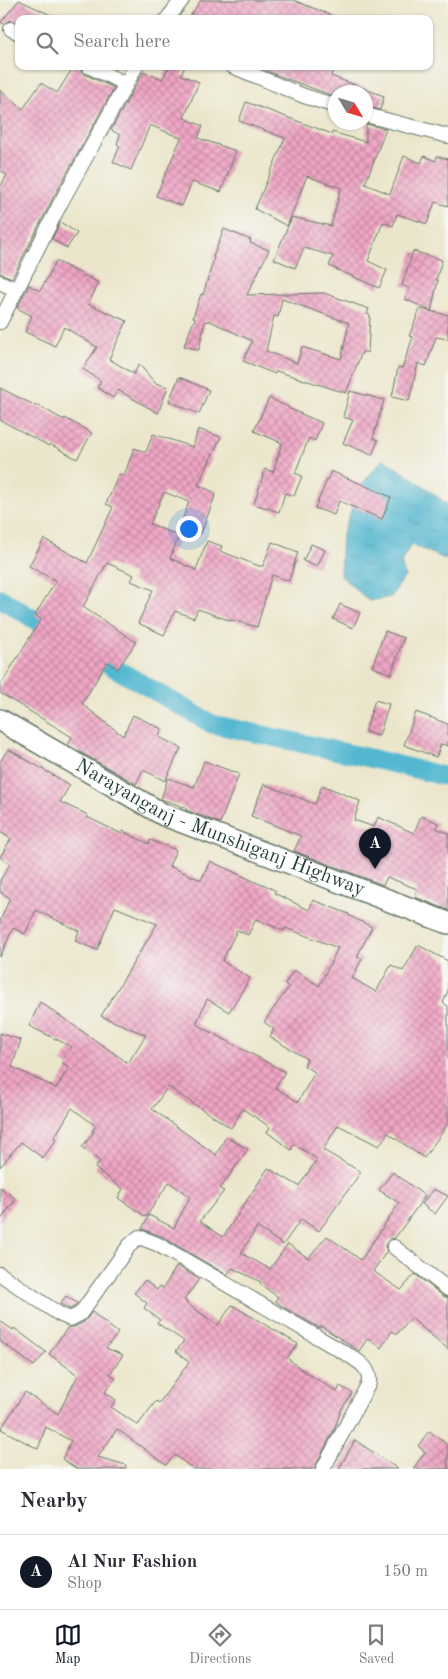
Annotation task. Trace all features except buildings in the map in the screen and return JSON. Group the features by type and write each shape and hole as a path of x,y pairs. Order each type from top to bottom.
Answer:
{"main road":[{"name":"Narayanganj - Munshiganj Highway","path":"0,720 164,815 448,923"}],"street":[{"path":"170,15 182,0"},
{"path":"96,70 126,84"},
{"path":"0,322 134,70"},
{"path":"242,70 304,96 328,104"},
{"path":"373,117 448,136"},
{"path":"0,282 16,290"},
{"path":"0,1274 58,1314 70,1319 80,1314 129,1246 139,1237 157,1244 350,1356 368,1369 369,1383 323,1469"},
{"path":"394,1247 448,1288"}],"water":[{"path":"383,459 421,484 448,505 448,555 447,560 411,544 401,562 405,576 391,597 369,601 340,575 342,536 359,488"}],"waterway":[{"path":"0,598 59,635"},
{"path":"85,651 212,724 448,777"}],"place":[{"name":"Al Nur Fashion","path":"375,869"}]}
